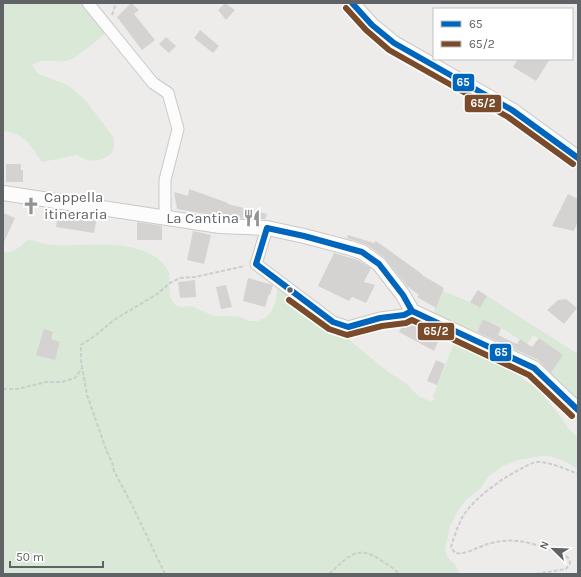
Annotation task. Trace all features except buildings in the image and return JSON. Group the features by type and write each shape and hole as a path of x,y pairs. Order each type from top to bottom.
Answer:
{"street":[{"path":"88,3 153,83 168,93 178,129 165,180 165,218"},
{"path":"352,3 372,25 394,43 512,110 578,158"},
{"path":"3,193 220,226 267,228 304,236 362,252 379,264 403,295 412,311 534,368 578,410"},
{"path":"267,228 256,264 333,322 348,327 380,318 404,315 412,311"}],"path":[{"path":"111,19 115,6 114,3"},
{"path":"165,574 114,471 112,462 107,452 87,395 82,368 81,345 96,336 114,320 180,278 256,264"},
{"path":"3,389 17,389 47,382 62,382 75,378 82,368"},
{"path":"536,574 566,569 570,563 569,560 561,554 530,542 518,540 490,543 461,554 455,553 451,547 454,536 464,516 477,500 515,471 536,462 555,465 578,474"},
{"path":"329,574 349,556 360,552 371,553 394,568 399,574"}],"green space":[{"path":"3,3 84,3 109,30 88,48 70,60 41,61 32,65 37,73 65,84 86,101 114,138 112,153 95,161 87,160 77,155 42,162 22,137 3,131"},
{"path":"28,240 52,245 97,244 143,250 155,257 168,270 170,277 170,296 175,305 182,307 191,306 214,316 241,317 249,321 257,321 265,318 271,312 275,304 278,287 326,321 387,371 407,384 418,396 430,401 435,400 433,396 456,338 515,364 523,380 531,384 543,395 568,428 578,438 578,469 566,462 550,456 542,456 518,460 503,466 489,476 480,489 467,499 457,512 450,527 445,550 448,558 455,564 460,574 3,574 3,252 7,253 13,251"},
{"path":"443,291 470,302 479,308 487,296 578,354 578,400 548,378 563,355 533,335 527,344 483,319 475,337 431,317"}],"transit line":[{"name":"65","path":"352,3 372,25 394,43 512,110 578,158"},
{"name":"65/2","path":"346,8 366,30 389,50 508,117 573,164"},
{"name":"65","path":"267,228 304,236 362,252 379,264 403,295 412,311 404,315 380,318 348,327 333,322 256,264 267,228"},
{"name":"65/2","path":"289,300 329,329 347,335 382,326 406,323 412,320 529,375 572,416"},
{"name":"65","path":"412,311 534,368 578,410"}],"place":[{"name":"Cappella itineraria","path":"31,206"},
{"name":"La Cantina","path":"252,218"}]}
